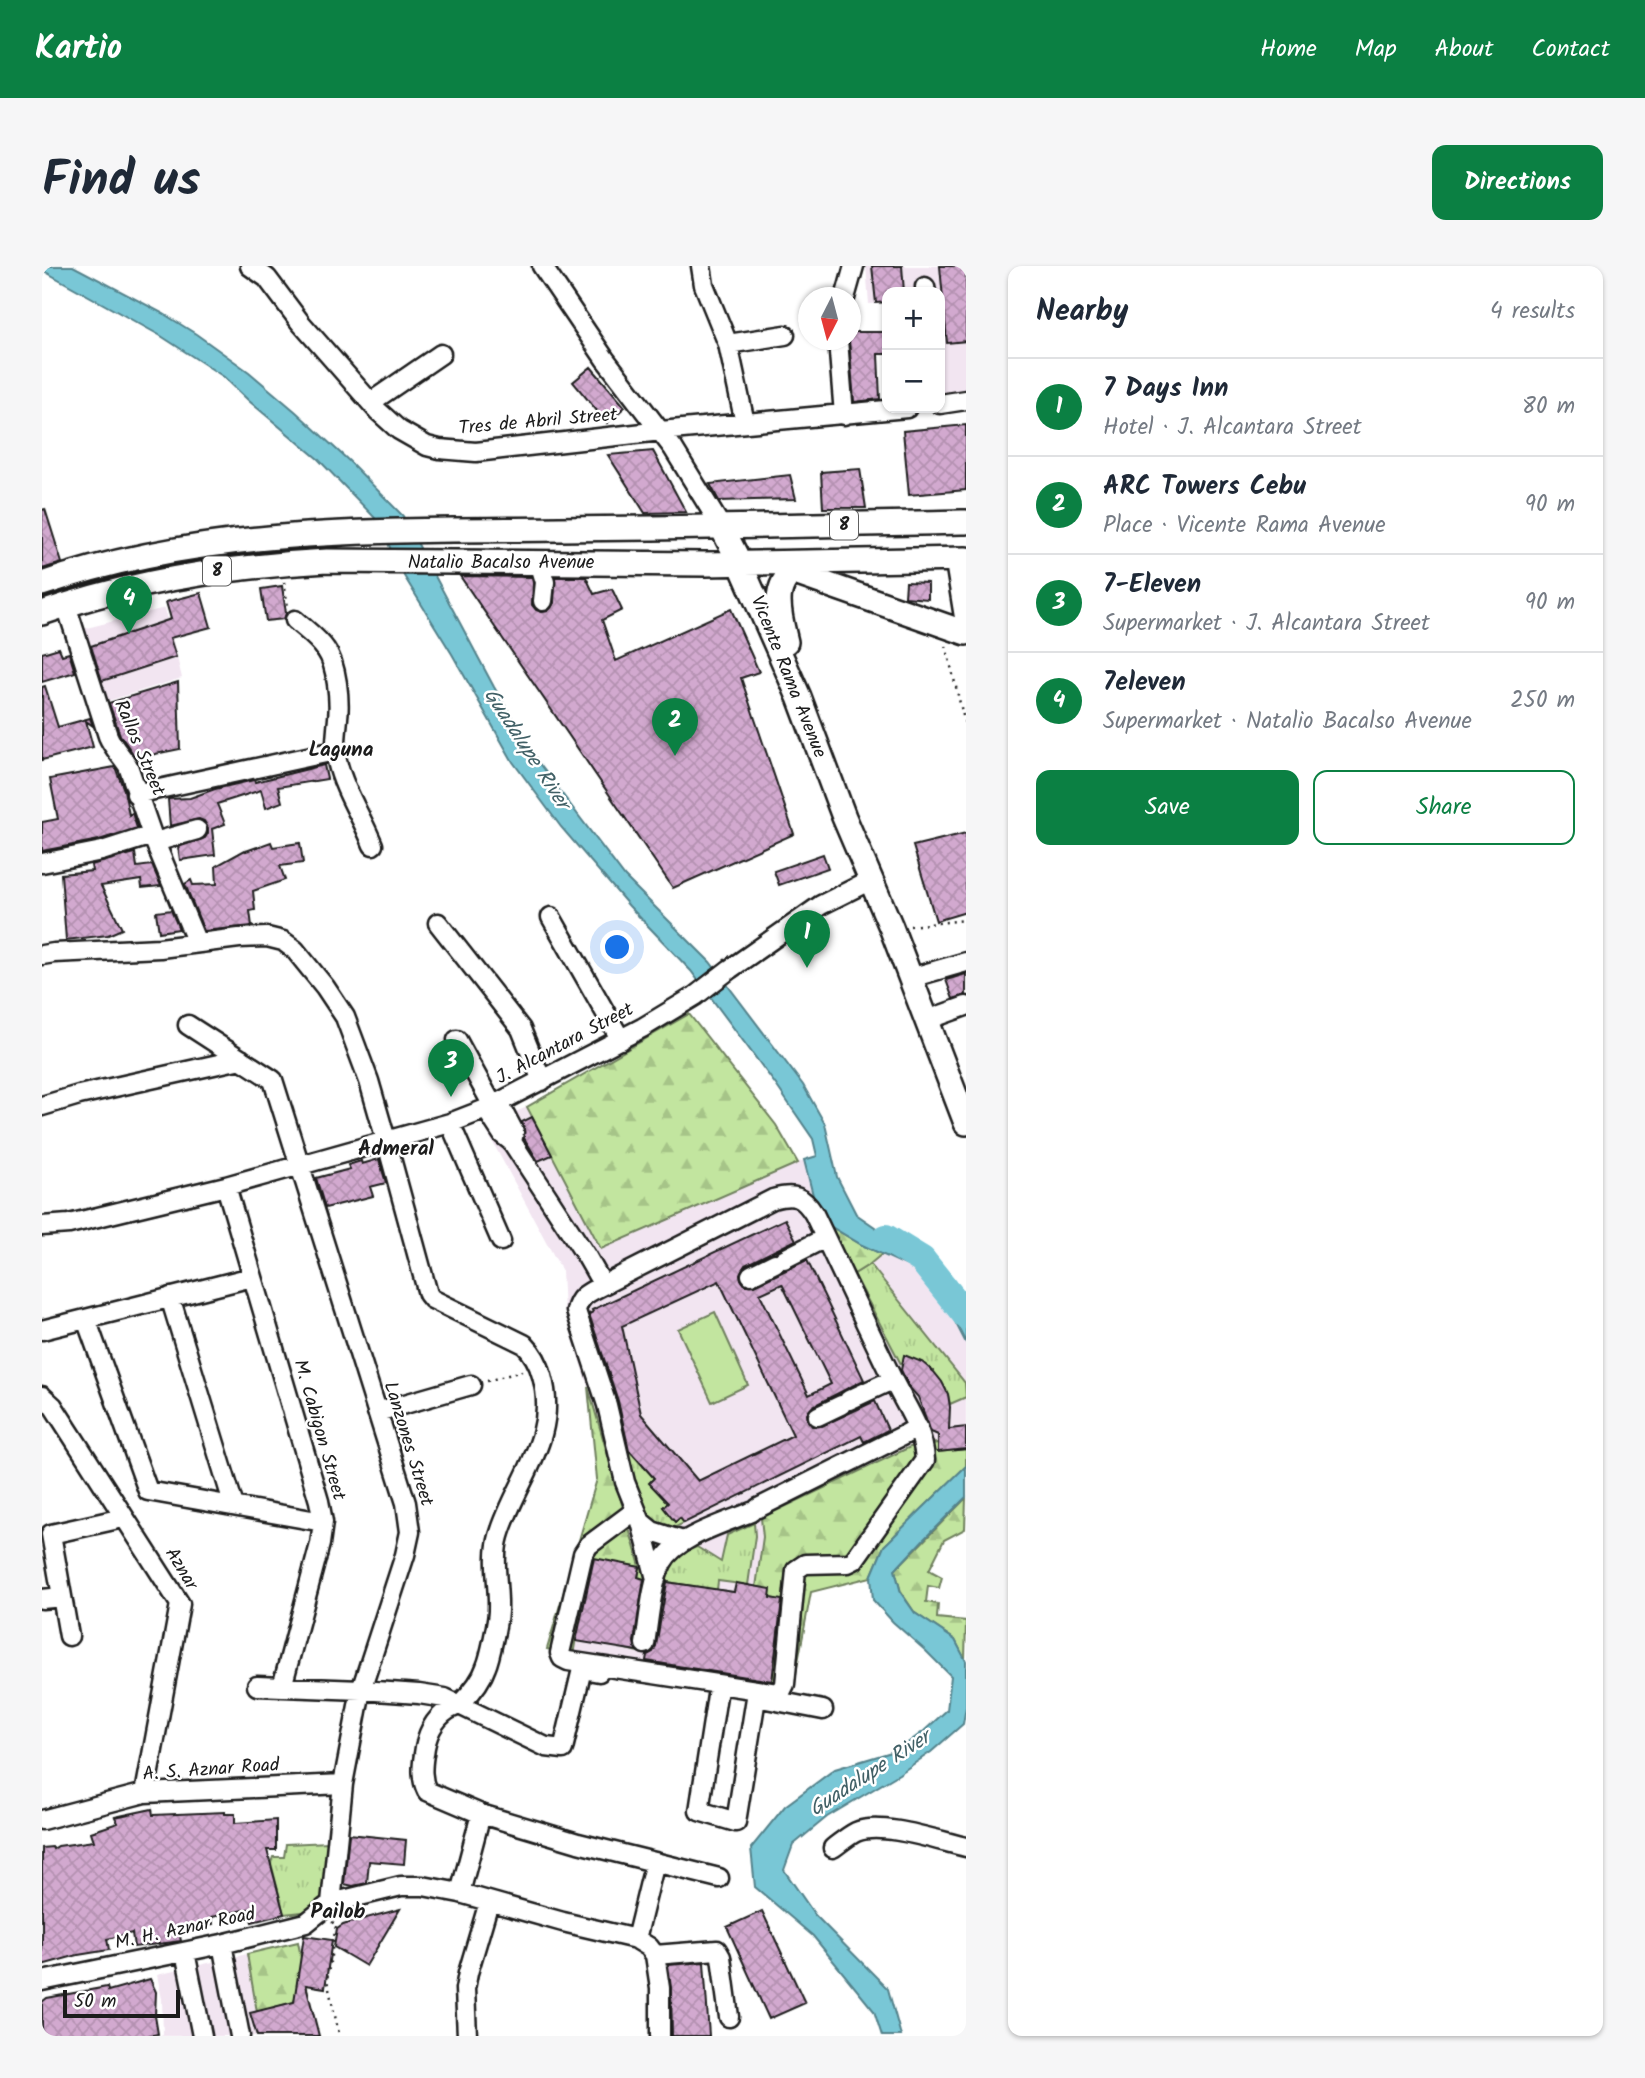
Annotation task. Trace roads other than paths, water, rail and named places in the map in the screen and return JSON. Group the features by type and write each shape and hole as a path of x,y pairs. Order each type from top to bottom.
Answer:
{"main road":[{"name":"Natalio Bacalso Avenue","path":"42,584 73,573 151,555 271,537 380,530 966,522"},
{"name":"Vicente Rama Avenue","path":"722,527 799,697 844,817 963,1109"},
{"path":"548,563 556,529"},
{"path":"439,562 445,530"},
{"name":"Natalio Bacalso Avenue","path":"42,613 146,584 281,563 740,563 800,567 962,559"},
{"path":"962,559 966,614"},
{"path":"799,697 779,609 781,587 800,567 966,633"}],"street":[{"name":"Tres de Abril Street","path":"250,266 266,272 300,321 399,430 413,439 439,449 476,452 661,431 882,411"},
{"path":"701,266 704,285 728,344 746,423"},
{"path":"848,287 853,266"},
{"name":"Vicente Rama Avenue","path":"546,267 605,359 661,431 722,527"},
{"path":"728,344 785,335"},
{"path":"839,350 844,415"},
{"path":"371,402 441,354"},
{"path":"945,403 966,400"},
{"path":"543,601 548,563"},
{"name":"Rallos Street","path":"66,605 108,736 114,750 122,755 128,766 136,794 197,943"},
{"path":"295,621 319,640 328,652 340,704 335,751 355,810 373,845"},
{"path":"136,794 335,751"},
{"path":"42,863 197,830"},
{"name":"J. Alcantara Street","path":"42,1226 69,1224 226,1186 450,1123 493,1106 621,1040 695,996 821,905 871,880"},
{"path":"551,917 621,1040"},
{"path":"438,923 521,1029 542,1081"},
{"path":"42,955 106,950 163,956 197,943 267,937 283,941 295,950 325,987 345,1017 369,1081 428,1294 524,1344 539,1366 548,1406 538,1449 499,1537 496,1580 498,1612 486,1668 472,1691 460,1704 435,1721 427,1735 422,1781 427,1791 481,1814 578,1843 719,1878"},
{"path":"910,978 966,962"},
{"path":"926,1020 966,1006"},
{"name":"Lanzones Street","path":"188,1025 273,1080 406,1503 410,1532 405,1555 361,1690 343,1784 331,1903"},
{"path":"457,1040 493,1106 514,1132 512,1142 600,1278"},
{"path":"42,1106 79,1095 241,1059"},
{"path":"450,1123 501,1241"},
{"name":"M. Cabigon Street","path":"226,1186 323,1522 320,1545 282,1687"},
{"path":"638,1516 589,1545 583,1554 560,1653 562,1658 777,1693 785,1684 796,1570 805,1564 848,1563 854,1560 925,1461 918,1427 892,1380 807,1202 793,1196 782,1196 600,1278 578,1302 576,1311 607,1405 625,1482 638,1516 656,1579"},
{"path":"751,1275 825,1238"},
{"path":"46,1328 253,1277"},
{"path":"170,1297 233,1506"},
{"path":"86,1319 148,1491 323,1522"},
{"path":"818,1416 892,1380"},
{"path":"377,1412 471,1385"},
{"name":"Aznar","path":"42,1396 52,1406 180,1604 145,1793"},
{"path":"645,1644 656,1579 664,1559 683,1541 754,1510 918,1427"},
{"path":"638,1516 652,1531 683,1541"},
{"path":"69,1636 51,1534 123,1518"},
{"path":"42,1599 62,1597"},
{"path":"257,1686 361,1690 445,1698 546,1747 563,1749 582,1669 718,1689 823,1710"},
{"path":"718,1689 699,1811 736,1822 756,1698"},
{"name":"A. S. Aznar Road","path":"42,1820 145,1793 343,1784"},
{"path":"460,1893 481,1814"},
{"path":"833,1849 855,1832 873,1829 900,1831 966,1847"},
{"path":"636,1939 655,1862"},
{"path":"331,1903 401,1886 423,1886 460,1893 636,1939 649,1947 655,1955 660,1988 660,2036"},
{"path":"467,2036 465,1989 489,1902"},
{"name":"M. H. Aznar Road","path":"42,1981 222,1944 306,1923 331,1903"},
{"path":"222,1944 240,2036"},
{"path":"655,1955 717,1950 721,1956 729,2017"},
{"path":"185,1952 202,2036"}],"water":[{"path":"42,266 73,266 196,334 249,372 296,412 403,516 494,687 538,762 625,877 710,962 803,1085 825,1124 837,1177 856,1214 917,1256 966,1314 966,1343 947,1306 912,1268 862,1245 830,1226 815,1203 804,1160 817,1156 813,1139 691,971 629,906 561,827 513,762 404,576 376,519 318,459 224,377 161,336 42,270"},
{"path":"966,1466 966,1497 895,1570 901,1593 915,1613 955,1640 966,1661 966,1707 963,1724 931,1752 899,1774 827,1817 793,1845 784,1870 815,1915 888,1989 901,2036 882,2036 874,2011 813,1936 755,1887 751,1848 785,1806 835,1769 898,1750 947,1710 951,1676 873,1600 871,1577 884,1546"}],"waterway":[{"name":"Guadalupe River","path":"886,1238 922,1260 966,1315"}],"place":[{"name":"7eleven","path":"129,634"},
{"name":"ARC Towers Cebu","path":"675,756"},
{"name":"7 Days Inn","path":"807,968"},
{"name":"7-Eleven","path":"451,1097"}],"district":[{"name":"Laguna","path":"341,750"},
{"name":"Admeral","path":"396,1149"},
{"name":"Pailob","path":"338,1912"}]}
